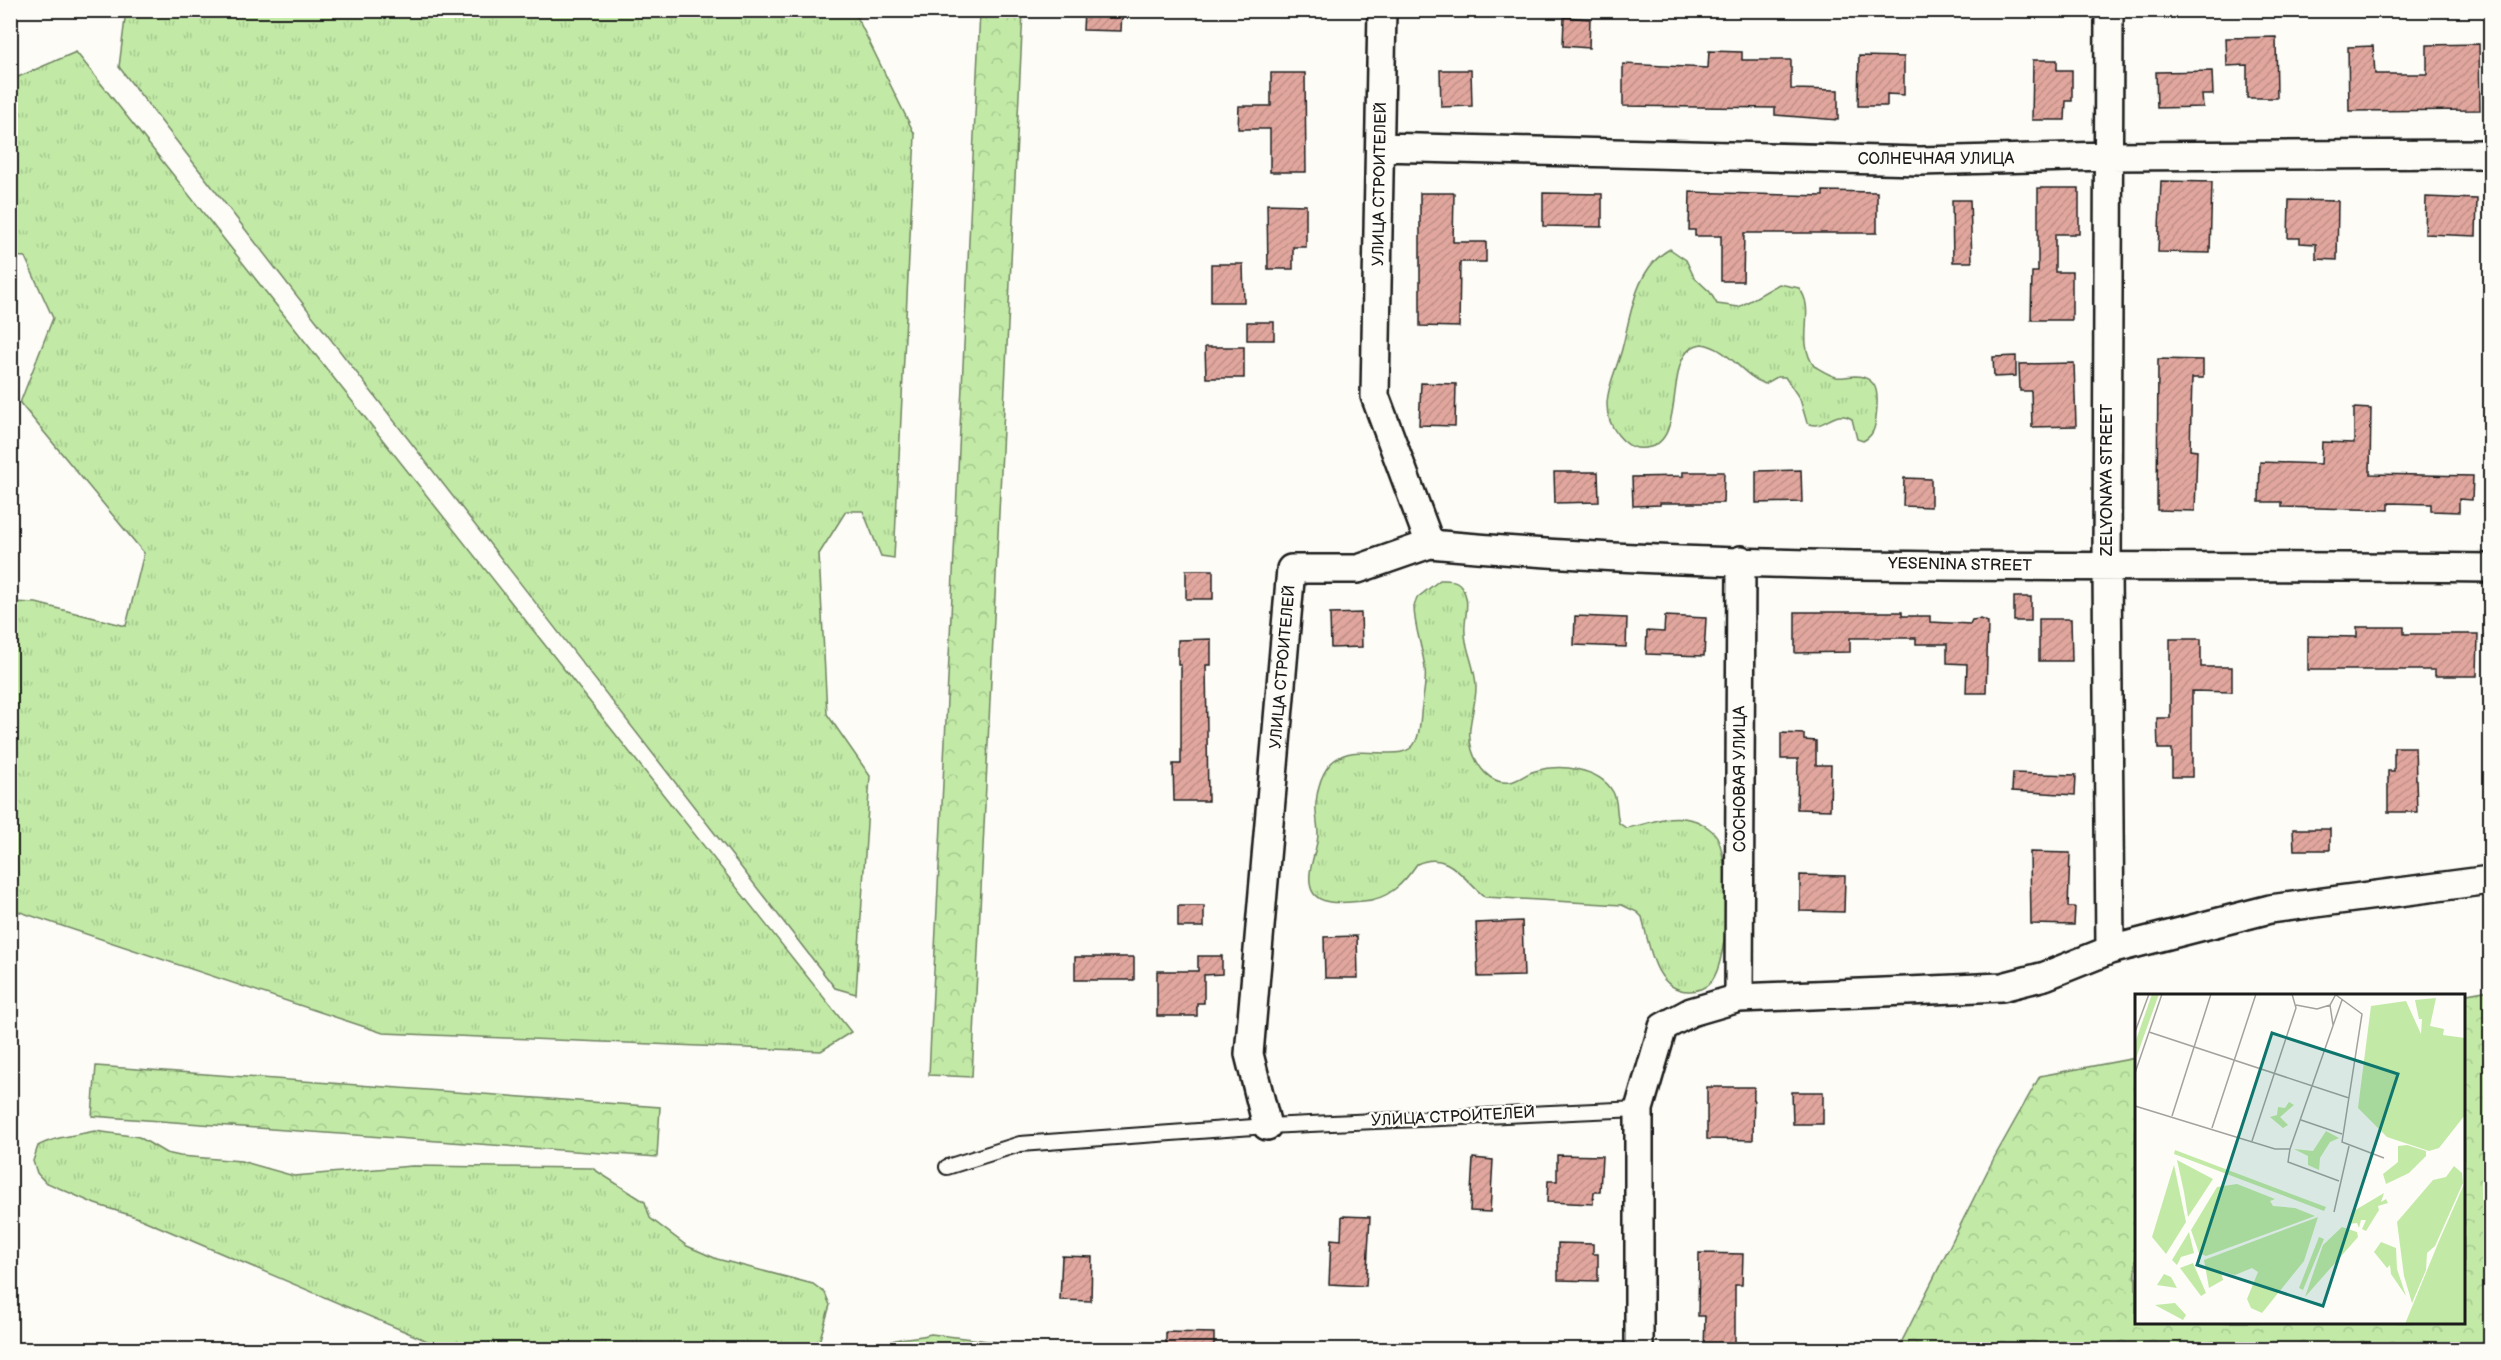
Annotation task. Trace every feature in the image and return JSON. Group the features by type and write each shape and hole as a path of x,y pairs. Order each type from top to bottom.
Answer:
{"street":[{"name":"УЛИЦА СТРОИТЕЛЕЙ","path":"1267,1126 1249,1054 1291,568 1358,569 1430,544 1375,396 1382,10"},
{"name":"ZELYONAYA STREET","path":"2109,10 2107,568 2110,950"},
{"name":"СОЛНЕЧНАЯ УЛИЦА","path":"1381,147 1920,161 2107,156 2490,154"},
{"name":"YESENINA STREET","path":"1430,544 1522,553 1741,560 2107,568 2490,568"},
{"name":"СОСНОВАЯ УЛИЦА","path":"1738,998 1741,560"},
{"path":"1639,1350 1639,1108 1663,1027 1691,1012 1738,998 2002,987 2045,976 2110,950 2270,909 2490,880"}],"lane":[{"name":"УЛИЦА СТРОИТЕЛЕЙ","path":"947,1167 1020,1144 1267,1126 1639,1108"}],"green space":[{"path":"126,11 854,11 915,135 894,558 881,556 863,511 846,511 819,554 827,714 870,776 856,994 835,988 119,67"},
{"path":"980,11 1023,11 972,1077 929,1075"},
{"path":"76,52 851,1032 821,1051 383,1033 11,909 11,602 36,603 126,626 144,553 20,403 53,318 25,257 11,256 11,80"},
{"path":"1670,249 1686,260 1694,277 1710,292 1717,304 1739,307 1779,284 1799,288 1806,306 1806,346 1814,366 1833,376 1863,377 1874,384 1877,396 1876,422 1869,437 1863,441 1857,439 1852,419 1845,416 1834,417 1819,424 1807,423 1800,399 1785,377 1777,377 1765,384 1749,375 1720,351 1702,344 1688,350 1681,364 1671,419 1665,435 1655,446 1637,448 1624,441 1611,424 1608,414 1608,392 1636,293 1649,268 1658,257"},
{"path":"1440,580 1457,582 1466,596 1465,633 1476,687 1470,742 1474,756 1485,773 1496,781 1510,782 1545,769 1578,770 1598,777 1607,784 1615,796 1619,823 1626,828 1676,817 1704,825 1718,839 1725,869 1725,933 1717,970 1707,986 1690,991 1668,984 1655,964 1642,917 1622,905 1485,897 1455,869 1438,861 1428,860 1417,864 1407,878 1388,894 1372,900 1334,902 1320,899 1314,894 1310,875 1317,841 1316,803 1322,777 1333,761 1347,754 1395,753 1407,750 1416,741 1420,728 1425,675 1414,606 1417,598"},
{"path":"2490,990 2490,1349 1898,1349 1994,1158 2040,1076 2135,1058 2135,1324 2465,1324 2465,994"},
{"path":"96,1066 660,1107 657,1157 92,1116"},
{"path":"95,1131 139,1137 166,1153 241,1161 294,1176 412,1166 592,1168 645,1202 650,1218 687,1246 717,1259 813,1284 825,1293 830,1305 817,1349 446,1349 136,1217 95,1204 45,1182 37,1173 33,1161 38,1146 58,1138"},
{"path":"931,1334 1004,1343 1012,1349 880,1349 896,1340"}],"building":[{"path":"1084,10 1122,10 1121,31 1083,30"},
{"path":"1564,17 1590,19 1589,48 1563,46"},
{"path":"2276,37 2277,98 2247,98 2247,65 2227,66 2226,38"},
{"path":"2479,44 2480,110 2349,111 2348,47 2373,46 2375,74 2427,74 2427,45"},
{"path":"1709,51 1742,52 1742,60 1791,60 1791,89 1838,90 1838,120 1775,115 1775,108 1623,106 1623,64 1708,68"},
{"path":"1859,56 1904,57 1904,95 1887,94 1887,106 1858,106"},
{"path":"2033,60 2057,60 2057,70 2072,70 2072,101 2066,101 2065,120 2032,120"},
{"path":"1440,70 1471,70 1472,106 1441,107"},
{"path":"2212,71 2213,95 2202,95 2203,107 2157,108 2156,72"},
{"path":"1271,73 1305,73 1306,172 1270,172 1270,129 1238,129 1239,106 1271,106"},
{"path":"2161,181 2212,182 2210,253 2158,252"},
{"path":"2038,188 2079,188 2079,234 2055,234 2055,272 2072,272 2072,320 2031,320 2032,272 2038,272"},
{"path":"1823,191 1877,192 1877,233 1744,233 1743,281 1721,281 1721,236 1695,236 1695,230 1689,230 1690,192 1823,196"},
{"path":"1420,193 1454,193 1453,242 1486,242 1486,262 1460,262 1459,327 1420,326"},
{"path":"1543,193 1602,194 1602,227 1543,226"},
{"path":"2426,197 2477,199 2476,236 2425,234"},
{"path":"1952,200 1970,200 1972,262 1953,262"},
{"path":"2289,200 2338,201 2337,260 2316,259 2316,244 2300,243 2300,238 2288,238"},
{"path":"1267,204 1306,205 1306,247 1293,247 1293,269 1268,269"},
{"path":"1211,264 1243,264 1244,302 1211,302"},
{"path":"1247,322 1274,322 1274,340 1247,340"},
{"path":"1205,347 1244,347 1244,378 1206,378"},
{"path":"2016,356 2016,376 1994,377 1993,357"},
{"path":"2158,359 2203,360 2203,378 2192,378 2190,450 2197,451 2195,511 2157,510"},
{"path":"2074,363 2076,426 2032,427 2031,391 2020,391 2019,364"},
{"path":"1421,383 1456,384 1455,426 1419,425"},
{"path":"2354,408 2371,409 2370,474 2473,476 2472,500 2459,499 2459,512 2431,511 2431,504 2389,503 2389,510 2282,507 2282,502 2259,502 2260,462 2321,464 2322,442 2354,443"},
{"path":"1801,470 1802,502 1756,503 1756,471"},
{"path":"1554,472 1598,472 1599,502 1555,503"},
{"path":"1683,472 1724,472 1723,503 1660,503 1660,505 1633,506 1632,477 1683,476"},
{"path":"1904,478 1931,479 1931,507 1903,506"},
{"path":"1186,570 1213,570 1213,599 1186,599"},
{"path":"2014,597 2031,597 2031,621 2014,621"},
{"path":"1795,612 1902,612 1902,616 1930,616 1930,622 1970,624 1972,620 1980,619 1988,622 1986,693 1966,693 1967,664 1947,663 1947,644 1916,644 1916,638 1850,638 1850,652 1795,653"},
{"path":"1361,613 1362,647 1331,648 1330,614"},
{"path":"1575,616 1627,618 1626,647 1574,645"},
{"path":"1665,616 1706,618 1704,656 1646,654 1647,631 1664,632"},
{"path":"2039,619 2071,619 2072,661 2039,661"},
{"path":"2357,627 2404,627 2404,634 2478,634 2477,676 2435,676 2435,670 2308,670 2308,636 2357,637"},
{"path":"1211,639 1211,665 1206,665 1208,801 1174,801 1173,764 1181,764 1181,665 1178,665 1178,640"},
{"path":"2170,639 2201,639 2201,667 2232,667 2232,692 2192,691 2192,777 2172,777 2172,749 2158,749 2157,718 2170,718"},
{"path":"1781,733 1804,734 1804,740 1816,741 1816,765 1831,765 1830,810 1797,809 1798,759 1781,759"},
{"path":"2394,747 2415,747 2417,812 2388,812 2388,771 2394,771"},
{"path":"2013,773 2076,775 2075,795 2012,791"},
{"path":"2293,829 2330,829 2330,850 2294,850"},
{"path":"2030,852 2070,853 2068,907 2075,907 2074,925 2031,924"},
{"path":"1800,875 1845,876 1844,912 1800,911"},
{"path":"1178,906 1204,906 1204,927 1178,927"},
{"path":"1522,921 1524,976 1478,977 1476,923"},
{"path":"1357,936 1358,978 1325,978 1324,937"},
{"path":"1198,956 1222,956 1222,974 1204,975 1204,1003 1197,1003 1197,1016 1157,1016 1157,971 1198,971"},
{"path":"1075,957 1134,957 1134,980 1075,980"},
{"path":"1707,1087 1754,1087 1753,1140 1707,1139"},
{"path":"1792,1092 1823,1092 1823,1124 1793,1124"},
{"path":"1557,1155 1602,1156 1600,1192 1594,1192 1593,1204 1547,1202 1548,1181 1557,1181"},
{"path":"1473,1158 1493,1160 1490,1212 1470,1211"},
{"path":"1342,1216 1370,1217 1366,1286 1329,1284 1331,1239 1341,1240"},
{"path":"1558,1243 1593,1244 1593,1254 1598,1254 1598,1281 1558,1280"},
{"path":"1699,1253 1743,1254 1742,1285 1735,1285 1735,1350 1704,1350 1705,1316 1698,1316"},
{"path":"1062,1256 1092,1257 1091,1301 1060,1300"},
{"path":"1166,1332 1214,1333 1214,1350 1166,1350"}]}
